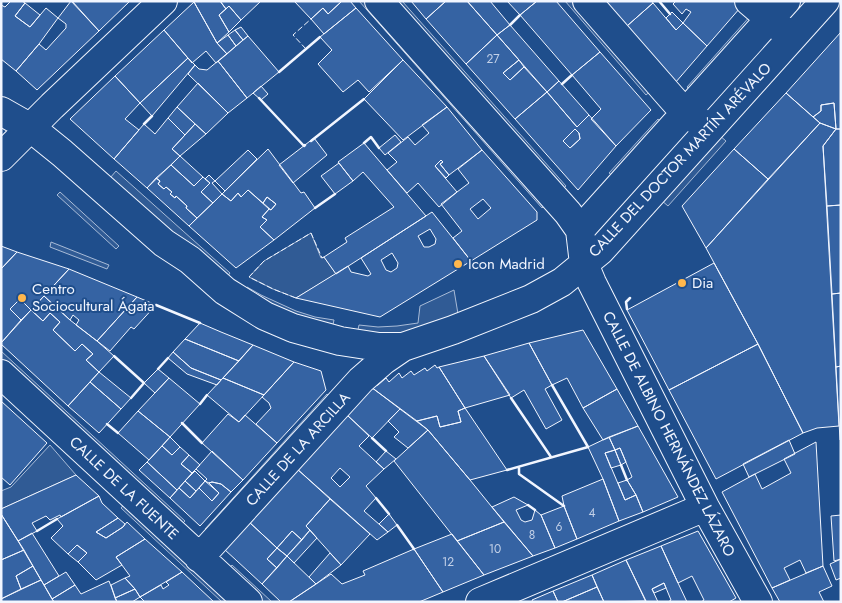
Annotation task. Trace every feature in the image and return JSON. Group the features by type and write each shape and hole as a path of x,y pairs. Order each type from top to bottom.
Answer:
{"street":[{"path":"1,157 162,1"},
{"path":"379,1 568,213 580,230"},
{"path":"587,1 686,114 712,128"},
{"path":"749,1 778,10 783,30 790,41"},
{"name":"CALLE DEL DOCTOR MARTÍN ARÉVALO","path":"1,111 31,128 164,243 190,260 224,291 265,316 293,328 340,341 379,347 403,347 453,330 531,299 562,282 600,251 825,1"},
{"name":"CALLE DEL DOCTOR MARTÍN ARÉVALO","path":"580,230 778,10"},
{"name":"CALLE DE ALBINO HERNÁNDEZ LÁZARO","path":"580,230 584,264 592,283 706,507 758,602"},
{"name":"CALLE DE LA ARCILLA","path":"200,558 361,380 384,360 403,347"},
{"name":"CALLE DE LA FUENTE","path":"1,374 248,602"},
{"path":"480,602 706,507"}],"shaded area":[{"path":"359,1 371,1 548,202 542,208"},
{"path":"390,1 402,1 566,186 560,192"},
{"path":"565,1 577,1 653,89 646,95"},
{"path":"752,14 759,21 694,93 687,87"},
{"path":"658,119 665,125 617,179 609,173"},
{"path":"719,135 726,141 668,206 661,200"},
{"path":"116,171 230,273 225,280 110,178"},
{"path":"60,192 119,246 116,249 57,195"},
{"path":"311,233 321,258 324,257 336,274 296,298 249,277 264,261"},
{"path":"51,242 109,265 107,269 50,247"},
{"path":"247,287 296,311 334,320 332,329 242,294"},
{"path":"454,290 458,314 398,336 357,334 359,325 378,327 418,323 420,306"},
{"path":"1,351 185,521 178,528 1,363"},
{"path":"327,394 334,400 211,535 205,529"},
{"path":"50,445 76,475 1,509 1,491 11,487"},
{"path":"127,501 235,602 222,602 121,508"},
{"path":"232,565 272,602 259,602 226,572"}],"building":[{"path":"11,1 22,1 25,3 15,16 30,27 46,8 58,18 16,71 1,59 1,5 5,7"},
{"path":"71,1 99,31 37,90 16,71 39,44 46,50 66,28 66,24 58,18"},
{"path":"72,1 130,1 99,31"},
{"path":"220,1 226,9 219,15 229,32 217,43 194,2"},
{"path":"220,1 261,1 241,20 229,6 226,9"},
{"path":"294,1 342,1 328,14 323,8 311,19"},
{"path":"342,1 350,1 356,8 324,34 311,19 323,8 328,14"},
{"path":"411,1 446,1 426,19"},
{"path":"446,1 467,1 497,35 466,64 426,19"},
{"path":"467,1 490,1 510,25 497,35"},
{"path":"507,1 537,1 520,15"},
{"path":"537,1 556,1 600,52 572,75 520,15"},
{"path":"605,1 652,1 653,3 627,26"},
{"path":"676,1 734,1 740,8 707,46 683,23 691,12 686,9 682,14 673,4"},
{"path":"194,2 217,43 227,54 216,63 206,51 192,63 164,30"},
{"path":"25,3 40,15 30,27 15,16"},
{"path":"653,3 676,30 683,23 707,46 675,83 627,26"},
{"path":"229,6 241,20 229,32 219,15"},
{"path":"356,8 403,60 369,92 358,80 343,92 318,64 332,50 320,37"},
{"path":"672,12 683,23 676,30 666,18"},
{"path":"510,25 559,81 547,92 497,35"},
{"path":"241,27 248,36 243,40 235,30"},
{"path":"164,30 188,58 140,103 115,76"},
{"path":"235,30 243,40 236,46 228,35"},
{"path":"841,32 841,129 836,129 834,103 821,105 821,111 813,117 786,93"},
{"path":"228,35 236,46 227,54 217,43"},
{"path":"497,35 519,60 503,73 510,80 524,67 547,92 515,119 466,64"},
{"path":"248,36 279,72 247,98 218,61"},
{"path":"600,52 651,110 616,146 591,119 601,109 572,75"},
{"path":"188,58 195,65 152,116 140,103"},
{"path":"403,60 447,107 403,140 364,99"},
{"path":"519,60 524,67 510,80 503,73"},
{"path":"218,61 247,98 228,113 188,74 195,65 199,69 207,70"},
{"path":"115,76 140,103 125,119 139,130 114,159 70,119"},
{"path":"559,81 589,115 577,127 547,92"},
{"path":"198,83 228,113 206,134 177,107"},
{"path":"261,86 268,94 261,100 253,93"},
{"path":"547,92 577,127 589,115 616,146 578,190 515,119","holes":["575,129 579,133 580,139 570,148 563,141"]},
{"path":"786,93 820,123 768,179 734,149"},
{"path":"834,103 836,129 820,123 813,117 821,111 821,105"},
{"path":"177,107 195,124 185,135 168,118"},
{"path":"447,107 482,150 449,175 440,164 443,162 441,160 435,166 457,192 439,207 418,183 407,193 387,170 397,162 388,153 408,137 415,145 429,133 422,125"},
{"path":"168,118 185,135 172,149 180,156 147,188 114,159 144,124 155,134"},
{"path":"820,123 836,129 823,146 839,426 817,428 803,433 706,248"},
{"path":"195,124 206,134 180,156 172,149"},
{"path":"575,129 579,133 580,139 570,148 563,141"},
{"path":"836,129 841,129 841,205 827,206 823,146"},
{"path":"395,135 401,142 385,155 379,148"},
{"path":"314,138 327,155 293,183 279,165"},
{"path":"364,143 426,216 336,274 324,257 347,242 345,238 394,207 363,172 353,181 338,162"},
{"path":"268,149 301,193 304,192 315,208 274,240 260,227 267,220 262,217 276,204 267,197 263,203 248,190 241,197 238,193 231,201 222,194"},
{"path":"734,149 768,179 706,248 682,206"},
{"path":"248,150 257,159 225,191 215,181"},
{"path":"482,150 537,212 537,220 471,261 453,238 462,231 441,204 469,183 458,169","holes":["483,199 491,208 478,219 470,209"]},
{"path":"180,156 203,177 194,186 171,165"},
{"path":"441,160 443,162 440,164 449,175 446,178 435,166"},
{"path":"339,163 353,181 335,194 321,176"},
{"path":"171,165 194,186 203,177 210,183 201,192 213,203 197,218 176,196 175,198 170,194 172,192 158,184 160,181 156,178"},
{"path":"209,175 215,181 212,183 222,194 213,203 201,192 210,183 205,179"},
{"path":"156,178 160,181 158,184 172,192 170,194 175,198 176,196 197,218 189,226 147,188"},
{"path":"248,190 269,209 262,217 267,220 260,227 274,240 236,268 189,226 222,194 231,201 238,193 241,197"},
{"path":"267,197 276,204 271,210 263,203"},
{"path":"841,205 841,293 832,294 827,206"},
{"path":"432,212 471,261 380,317 296,298 348,266 351,272 368,276 371,274 361,258","holes":["430,229 436,239 435,244 424,247 418,236","392,253 398,263 397,268 391,272 386,270 381,260"]},
{"name":"Centro Sociocultural Ágata","path":"1,246 17,252 1,269"},
{"name":"Centro Sociocultural Ágata","path":"17,252 69,269 31,310 20,299 10,309 21,320 1,343 1,269"},
{"path":"714,263 758,344 669,390 627,310"},
{"path":"69,269 137,297 97,341 76,325 79,320 73,315 70,320 44,296"},
{"path":"841,293 841,366 836,367 832,294"},
{"path":"44,296 114,356 99,372 86,360 93,354 82,344 75,351 53,330 60,322 50,313 43,321 31,310"},
{"path":"137,297 156,305 134,329 131,327 110,351 97,341"},
{"path":"20,299 31,310 21,320 10,309"},
{"path":"31,310 43,321 50,313 60,322 53,330 75,351 82,344 93,354 86,360 99,372 68,406 1,344"},
{"path":"200,323 253,345 239,361 185,339"},
{"path":"583,330 617,389 583,408 567,378 552,385 529,343"},
{"path":"185,339 239,361 221,380 191,368 173,352"},
{"path":"529,343 552,385 545,389 562,420 546,429 524,390 511,398 484,356"},
{"path":"758,344 803,433 716,479 669,390"},
{"path":"253,345 294,362 264,395 223,378"},
{"path":"173,352 191,368 221,380 217,385 187,374 168,358"},
{"path":"484,356 510,395 465,408 439,367"},
{"path":"294,362 321,371 326,390 277,443 256,424 271,408 269,403 262,397"},
{"path":"435,365 437,368 439,367 465,408 458,411 461,422 440,427 437,416 417,421 371,387 378,385 386,378 389,382 399,373 402,378 411,371 414,375 425,368 427,371"},
{"path":"841,366 841,440 840,440 836,367"},
{"path":"158,369 169,378 155,393 144,383"},
{"path":"99,372 131,398 121,409 90,382"},
{"path":"169,378 200,404 170,437 138,411"},
{"path":"223,378 264,395 239,422 207,395"},
{"path":"90,382 121,409 99,433 68,406"},
{"path":"371,387 400,409 372,438 346,414"},
{"path":"617,389 638,426 603,440 583,408"},
{"path":"1,401 47,443 10,485 1,477"},
{"path":"465,408 507,470 470,480 428,430 417,421 437,416 440,427 461,422 458,411"},
{"path":"400,409 428,430 408,448 394,437 399,432 388,421"},
{"path":"138,411 170,437 149,460 118,433"},
{"path":"228,414 239,422 245,415 277,443 243,480 202,443"},
{"path":"346,414 369,436 359,446 384,469 366,486 376,498 364,511 388,532 377,540 296,468","holes":["340,468 350,477 340,487 331,478"]},
{"path":"638,426 678,497 643,512 627,480 632,477 620,448 615,450 609,437"},
{"path":"428,430 504,522 457,541 394,461"},
{"path":"170,437 180,447 172,455 162,446"},
{"path":"609,437 615,450 605,453 625,500 636,495 643,512 619,521 588,447"},
{"path":"789,440 795,454 749,477 743,464"},
{"path":"816,442 823,566 806,573 800,560 784,568 790,580 772,588 722,492 755,474 762,489 791,473 784,459"},
{"path":"162,446 172,455 180,447 189,455 181,464 192,473 177,490 147,462"},
{"path":"620,448 626,462 621,465 615,450"},
{"path":"615,450 621,465 611,468 605,453"},
{"path":"212,451 243,480 231,492 221,484 205,481 207,479 196,469"},
{"path":"386,451 396,459 384,469 376,462"},
{"path":"189,455 200,465 192,473 181,464"},
{"path":"147,462 177,490 170,498 139,470"},
{"path":"296,468 330,499 306,526 310,530 302,540 292,531 277,548 248,521"},
{"path":"195,471 205,481 196,491 185,481"},
{"path":"76,475 99,496 61,517 60,515 50,520 46,516 32,523 37,531 18,541 1,514 1,509"},
{"path":"603,479 619,521 577,539 562,496"},
{"path":"627,480 636,495 625,500 618,483"},
{"path":"185,481 196,491 190,498 179,488"},
{"path":"205,481 219,493 212,501 199,488"},
{"path":"209,483 221,484 231,492 200,526 170,498 179,488 190,498 199,488 212,501 219,493"},
{"path":"99,496 102,503 118,518 96,532 106,538 123,527 127,522 145,539 116,557 122,565 96,580 78,562 87,553 77,545 68,554 51,538 63,526 57,519"},
{"path":"514,497 528,505 516,510 521,520 525,522 532,520 535,510 541,515 555,548 533,556 492,507"},
{"path":"330,499 370,534 341,565 306,526"},
{"path":"564,506 577,539 555,548 541,515"},
{"path":"1,514 24,550 1,560"},
{"path":"389,514 397,525 388,532 379,524"},
{"path":"841,515 841,559 834,561 831,516"},
{"path":"118,518 125,524 106,538 96,532"},
{"path":"248,521 277,548 267,559 277,568 262,584 224,549"},
{"path":"504,522 533,556 484,575 457,541"},
{"path":"310,530 317,538 294,563 287,556"},
{"path":"292,531 302,540 287,556 277,548"},
{"path":"698,531 736,598 729,602 701,602 704,600 692,576 678,583 661,546"},
{"path":"32,533 59,576 44,585 18,541"},
{"path":"452,534 484,575 443,592 414,549"},
{"path":"145,539 182,572 140,597 125,578 130,576 116,557"},
{"path":"77,545 87,553 78,562 68,554"},
{"path":"661,546 687,602 668,602 671,600 664,583 652,589 658,602 646,602 626,560"},
{"path":"277,548 287,556 277,568 267,559"},
{"path":"414,549 443,592 419,602 289,602 331,574 342,584 365,575 363,571"},
{"path":"24,550 33,566 16,576 21,589 1,599 1,560"},
{"path":"330,553 341,565 316,584 309,577"},
{"path":"287,556 316,584 289,602 281,602 262,584"},
{"path":"841,559 841,578 836,580 830,564"},
{"path":"626,560 646,601 604,602 592,575"},
{"path":"33,566 41,580 21,589 16,576"},
{"path":"823,566 832,586 819,592 824,602 780,602 772,588"},
{"path":"66,572 75,585 52,599 44,585"},
{"path":"182,572 214,602 145,602 140,597 161,585 163,589 169,585 166,582"},
{"path":"592,575 597,587 558,602 553,591"},
{"path":"125,578 135,589 115,598 111,585"},
{"path":"41,580 54,602 1,602 1,599"},
{"path":"109,581 117,602 54,602 52,599 75,585 81,594"},
{"path":"664,583 666,588 654,593 652,589"},
{"path":"597,587 604,602 562,602"},
{"path":"135,589 140,597 132,602 117,602 115,598"},
{"path":"553,591 558,602 533,602 532,600"}],"fence":[{"path":"306,49 293,35 311,19"},
{"path":"296,298 249,277 264,261 311,233 322,258 324,257"}],"wall":[{"path":"659,1 670,14"},
{"path":"510,25 520,15"},
{"path":"279,72 320,37"},
{"path":"562,84 572,75"},
{"path":"259,98 305,145"},
{"path":"311,141 364,99"},
{"path":"144,124 152,116"},
{"path":"364,143 371,137 379,148"},
{"path":"315,208 335,194"},
{"path":"627,309 626,302 630,298"},
{"path":"156,305 200,323"},
{"path":"114,356 144,383 131,398"},
{"path":"158,369 168,358"},
{"path":"507,470 588,447 552,385"},
{"path":"200,404 207,395"},
{"path":"511,398 551,457"},
{"path":"182,423 202,443"},
{"path":"107,424 118,433"},
{"path":"372,438 386,451"},
{"path":"621,465 627,480"},
{"path":"519,467 519,474 564,506"},
{"path":"376,498 389,514"},
{"path":"528,505 535,510"},
{"path":"37,531 57,519"},
{"path":"397,525 414,549"}],"place":[{"name":"Icon Madrid","path":"458,264"},
{"name":"Dia","path":"682,283"},
{"name":"Centro Sociocultural Ágata","path":"22,298"}]}
